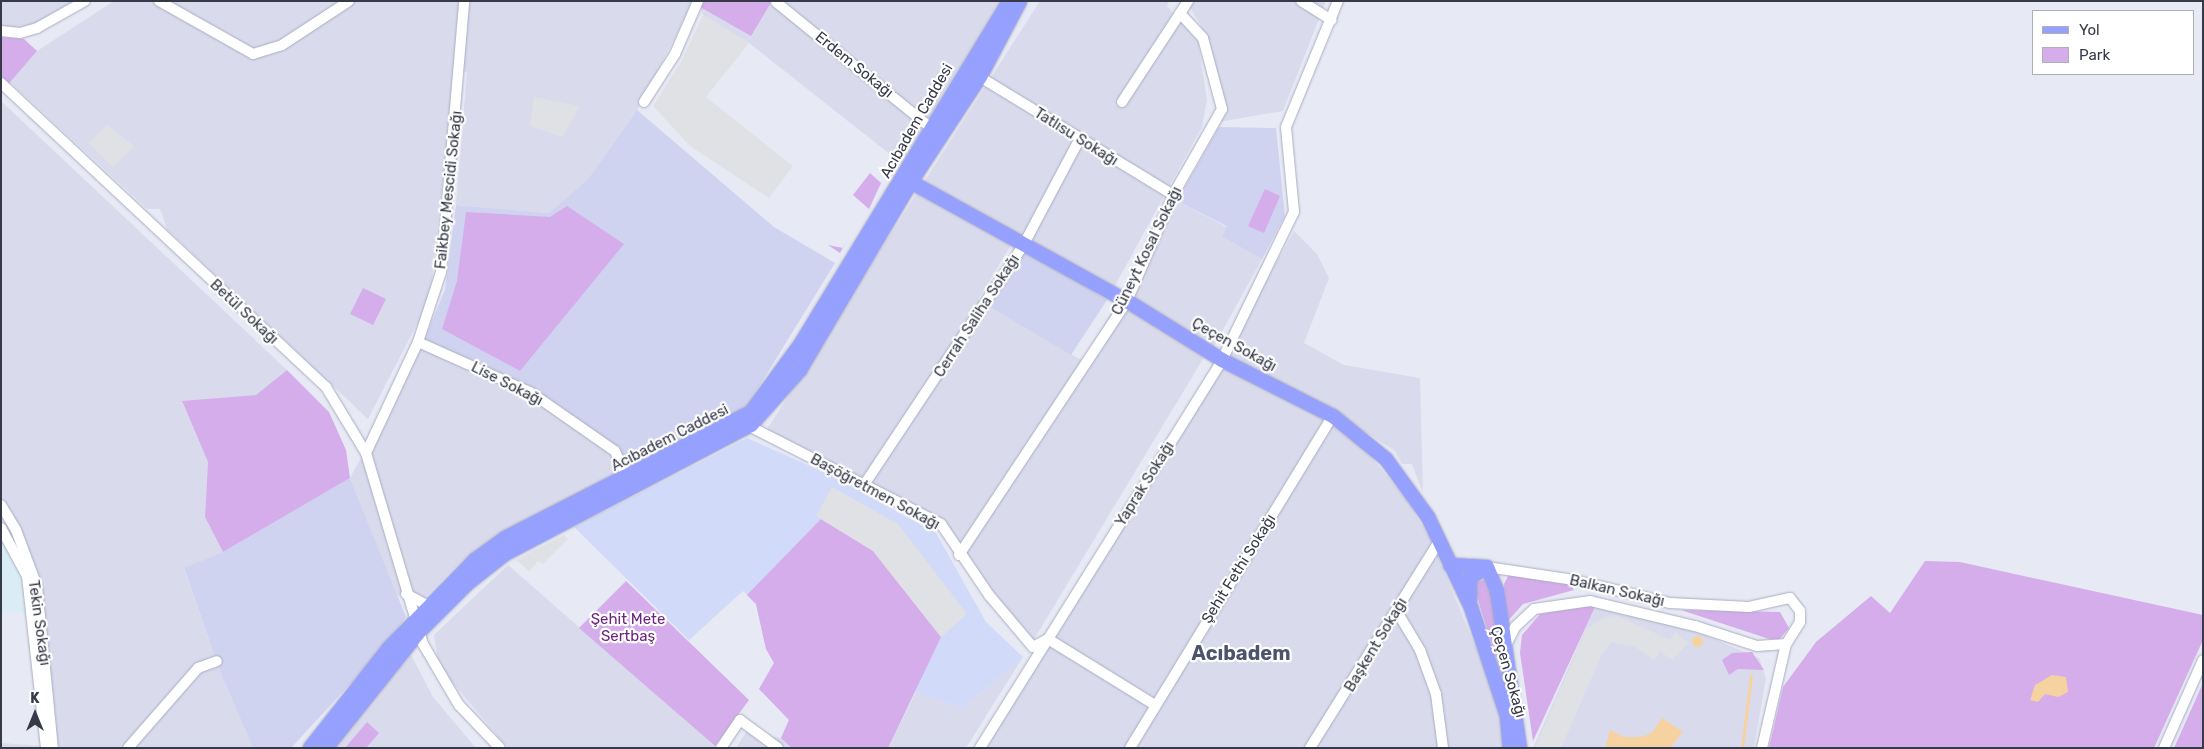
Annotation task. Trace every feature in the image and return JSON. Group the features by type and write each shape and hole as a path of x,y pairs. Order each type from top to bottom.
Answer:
{"main road":[{"name":"Acıbadem Caddesi","path":"326,748 418,633 430,606 475,560 505,538 744,423 802,342 1009,1"},
{"name":"Acıbadem Caddesi","path":"310,748 418,633 467,584 506,554 744,423 800,370 911,182 980,77 1020,1"},
{"name":"Çeçen Sokağı","path":"911,182 1127,301 1222,360 1333,416 1386,459 1440,540 1470,607 1507,716 1510,748"},
{"path":"1450,565 1487,567"},
{"name":"Çeçen Sokağı","path":"1470,607 1470,578 1487,567 1497,591 1503,650 1520,748"}],"street":[{"path":"1,31 20,33 37,28 85,1"},
{"path":"159,1 253,54 282,45 349,1"},
{"name":"Faikbey Mescidi Sokağı","path":"366,453 418,342 442,272 464,1"},
{"path":"644,102 675,54 698,1"},
{"path":"1122,102 1188,1"},
{"path":"1301,1 1331,20 1338,1"},
{"name":"Erdem Sokağı","path":"776,2 932,129"},
{"name":"Cüneyt Kosal Sokağı","path":"959,554 1127,301 1173,196 1222,109 1203,38 1180,13"},
{"name":"Yaprak Sokağı","path":"980,748 1222,360 1294,212 1286,128 1331,20"},
{"name":"Tatlısu Sokağı","path":"980,77 1079,140 1173,196"},
{"name":"Betül Sokağı","path":"1,83 326,387 366,453 418,633 459,705 500,748"},
{"name":"Cerrah Saliha Sokağı","path":"864,484 1024,244 1079,140"},
{"name":"Lise Sokağı","path":"418,342 530,392 615,451 628,478"},
{"name":"Şehit Fethi Sokağı","path":"1130,748 1333,416"},
{"name":"Başöğretmen Sokağı","path":"744,423 941,524 959,554 1033,647 1048,639"},
{"name":"Tekin Sokağı","path":"1,505 16,530 37,586 53,748"},
{"name":"Tekin Sokağı","path":"1,528 26,576 46,748"},
{"name":"Başkent Sokağı","path":"1310,748 1440,540"},
{"name":"Balkan Sokağı","path":"1487,567 1574,580 1670,604 1749,607 1790,598 1800,611 1800,622 1786,644 1757,646 1720,633 1590,601 1534,609 1515,627 1503,650"},
{"path":"406,594 430,606"},
{"path":"1396,610 1420,650 1436,694 1443,748"},
{"path":"1048,639 1155,705"},
{"path":"1762,748 1786,644"},
{"path":"2164,748 2203,660"},
{"path":"128,748 198,668 217,661"},
{"path":"721,748 740,720 778,748"}],"shaded area":[{"path":"1,1 80,1 42,28 1,27"},
{"path":"114,1 694,1 637,110 588,179 549,213 456,205 467,72 454,71 430,299 368,419 167,229 160,209 147,209 10,82 37,51"},
{"path":"697,1 1007,1 905,166 749,43 703,15"},
{"path":"1040,1 1169,1 1167,6 1198,41 1207,100 1202,127 1112,291 924,182"},
{"path":"1186,1 1326,1 1283,111 1218,122 1207,36"},
{"path":"703,15 749,43 706,97 793,166 769,198 690,146 653,106 681,62"},
{"path":"534,97 580,106 562,137 530,126"},
{"path":"1,101 287,370 256,395 182,402 208,462 205,517 223,552 184,569 221,674 253,748 56,748 11,514 1,498"},
{"path":"637,110 774,227 835,263 744,411 632,472 620,452 528,392 474,360 421,347 445,290 456,205 549,213 588,179"},
{"path":"107,125 134,146 113,167 89,143"},
{"path":"1219,127 1276,128 1285,216 1262,259 1222,237 1227,226 1177,201"},
{"path":"918,191 1011,245 978,300 1083,361 1116,304 1206,354 1033,641 980,586 943,525 766,431"},
{"path":"1177,201 1227,227 1222,237 1262,259 1213,348 1122,299"},
{"path":"1294,231 1317,254 1329,278 1304,343 1344,365 1420,378 1423,493 1412,464 1402,464 1395,451 1322,404 1225,353"},
{"path":"1026,249 1107,300 1071,355 990,307"},
{"path":"421,347 474,360 528,392 621,453 632,472 510,529 461,562 421,601 397,595 350,478"},
{"path":"1220,362 1320,417 1368,453 1406,499 1432,542 1500,706 1505,748 986,748"},
{"path":"747,438 830,475 936,533 986,622 1023,657 963,708 915,692 888,748 791,748 781,738 789,720 759,689 774,663 766,649 756,604 743,591 689,640 574,527"},
{"path":"350,478 406,617 375,657 291,748 253,748 221,674 184,568 223,552"},
{"path":"832,487 898,524 967,614 941,637 873,551 816,516"},
{"path":"1,533 22,580 26,613 1,612"},
{"path":"564,535 568,539 543,564 538,561 529,571 516,560"},
{"path":"508,565 715,746 714,748 508,748 439,667 434,635"},
{"path":"1596,605 1702,634 1759,658 1766,678 1754,748 1533,748"},
{"path":"1617,616 1670,640 1676,632 1688,643 1672,660 1660,651 1654,660 1634,646 1611,642 1601,656 1561,748 1535,748 1587,628 1605,617"},
{"path":"1697,635 1703,641 1697,647 1691,641"},
{"path":"411,655 433,697 476,748 330,748"},
{"path":"1023,657 966,748 888,748 916,692 963,708"},
{"path":"2052,675 2066,677 2068,692 2058,697 2045,694 2038,702 2030,700 2035,685"},
{"path":"1662,718 1683,732 1670,748 1605,748 1610,730 1624,737 1641,737 1652,733"},
{"path":"746,732 781,738 792,748 736,748"},
{"path":"1,743 43,746 43,748 1,748"}],"green space":[{"path":"703,1 772,1 751,36 700,7"},
{"path":"1,37 24,39 37,51 6,87 1,83"},
{"path":"870,173 881,183 869,209 853,195"},
{"path":"1265,189 1280,196 1264,233 1248,226"},
{"path":"567,206 624,244 520,371 442,329 457,281 466,212 550,217"},
{"path":"828,245 843,248 840,253"},
{"path":"363,288 386,299 373,325 350,314"},
{"path":"287,370 329,412 346,450 350,478 223,552 205,517 208,462 182,401 256,395"},
{"path":"821,519 873,551 941,637 888,748 792,748 781,738 789,720 759,689 774,663 766,649 756,604 747,595"},
{"path":"1925,561 1960,562 2203,615 2203,640 2154,748 1769,748 1783,687 1816,642 1871,596 1890,613"},
{"path":"1510,572 1570,583 1574,590 1523,604 1507,622 1504,584"},
{"path":"1489,578 1506,691 1475,590 1477,582"},
{"name":"Şehit Mete Sertbaş","path":"626,581 749,700 715,746 579,628"},
{"path":"1596,605 1533,741 1520,653 1522,635 1540,614"},
{"path":"1681,610 1780,612 1789,628 1779,640 1769,639"},
{"path":"1752,652 1764,670 1738,669 1729,675 1722,660 1732,653"},
{"path":"2203,683 2203,748 2174,748"},
{"path":"367,722 379,733 366,748 345,748"}],"waterway":[{"path":"1742,748 1751,676"}],"district":[{"name":"Acıbadem","path":"1241,653"}]}
